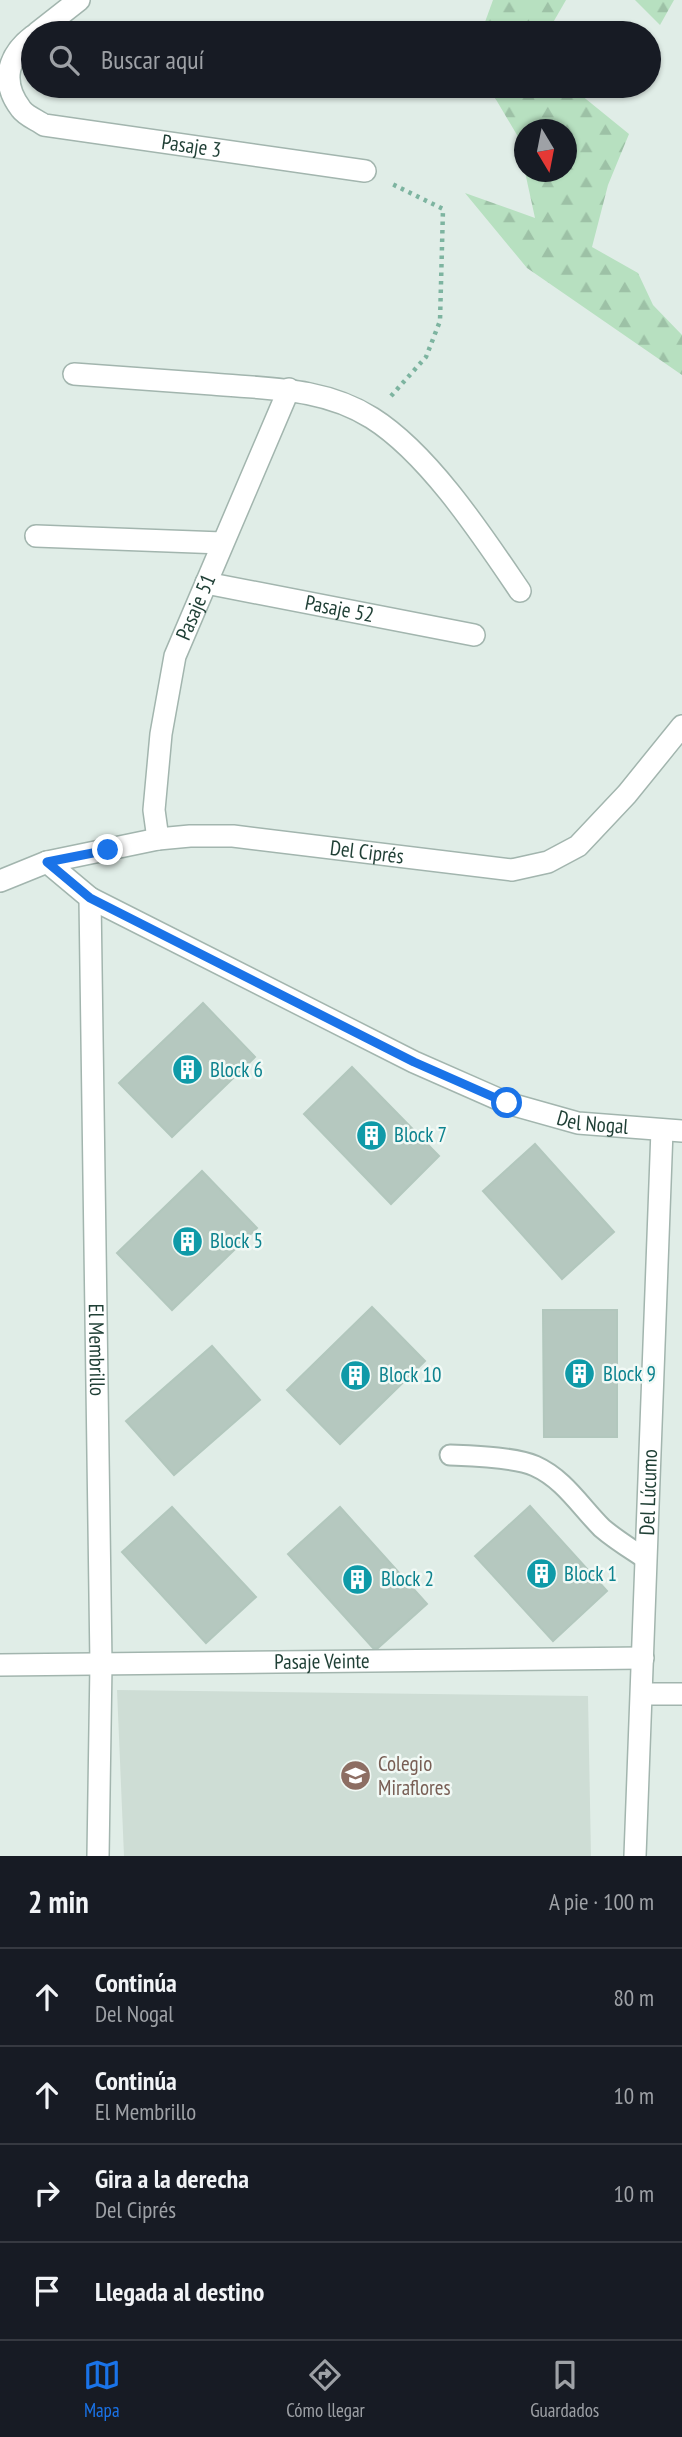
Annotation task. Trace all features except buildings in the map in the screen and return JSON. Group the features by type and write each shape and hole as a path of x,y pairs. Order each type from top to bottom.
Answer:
{"street":[{"path":"53,21 79,0"},
{"name":"Pasaje 3","path":"21,46 10,65 9,84 21,110 44,125 365,171"},
{"path":"74,374 289,389 325,397 370,416 399,438 440,483 492,548 520,591"},
{"name":"Pasaje 51","path":"158,839 154,810 161,734 175,656 289,389"},
{"path":"36,536 222,543"},
{"name":"Pasaje 52","path":"206,583 474,635"},
{"name":"Del Ciprés","path":"0,881 47,862 158,839 190,836 233,836 512,870 548,862 579,846 627,794 682,726"},
{"path":"47,862 90,898"},
{"name":"Del Nogal","path":"90,898 414,1062 507,1103 578,1123 672,1131"},
{"name":"El Membrillo","path":"90,898 101,1664 98,1856"},
{"name":"Del Lúcumo","path":"635,1856 646,1559 672,1131"},
{"name":"Pasaje Veinte","path":"0,1665 643,1658"},
{"path":"642,1694 682,1694"}],"lane":[{"path":"450,1455 533,1465 560,1482 621,1544 646,1559"}],"path":[{"path":"365,171 443,209 440,321 426,357 370,416"}],"shaded area":[{"name":"Colegio Miraflores","path":"117,1690 588,1696 591,1856 124,1856"}],"green space":[{"path":"493,0 566,0 554,21 485,21"},
{"path":"635,0 674,0 661,23"},
{"path":"495,98 585,98 629,134 608,185 592,247 638,273 653,305 682,335 682,375 527,268 465,193 535,218 527,182 577,182 577,119 514,119 514,130"}],"place":[{"name":"Block 6","path":"187,1070"},
{"name":"Block 7","path":"371,1135"},
{"name":"Block 5","path":"187,1241"},
{"name":"Block 9","path":"580,1374"},
{"name":"Block 10","path":"356,1375"},
{"name":"Block 1","path":"541,1574"},
{"name":"Block 2","path":"358,1579"},
{"name":"Colegio Miraflores","path":"355,1776"}],"route":[{"path":"108,850 47,862 90,898 414,1062 507,1103"}]}
